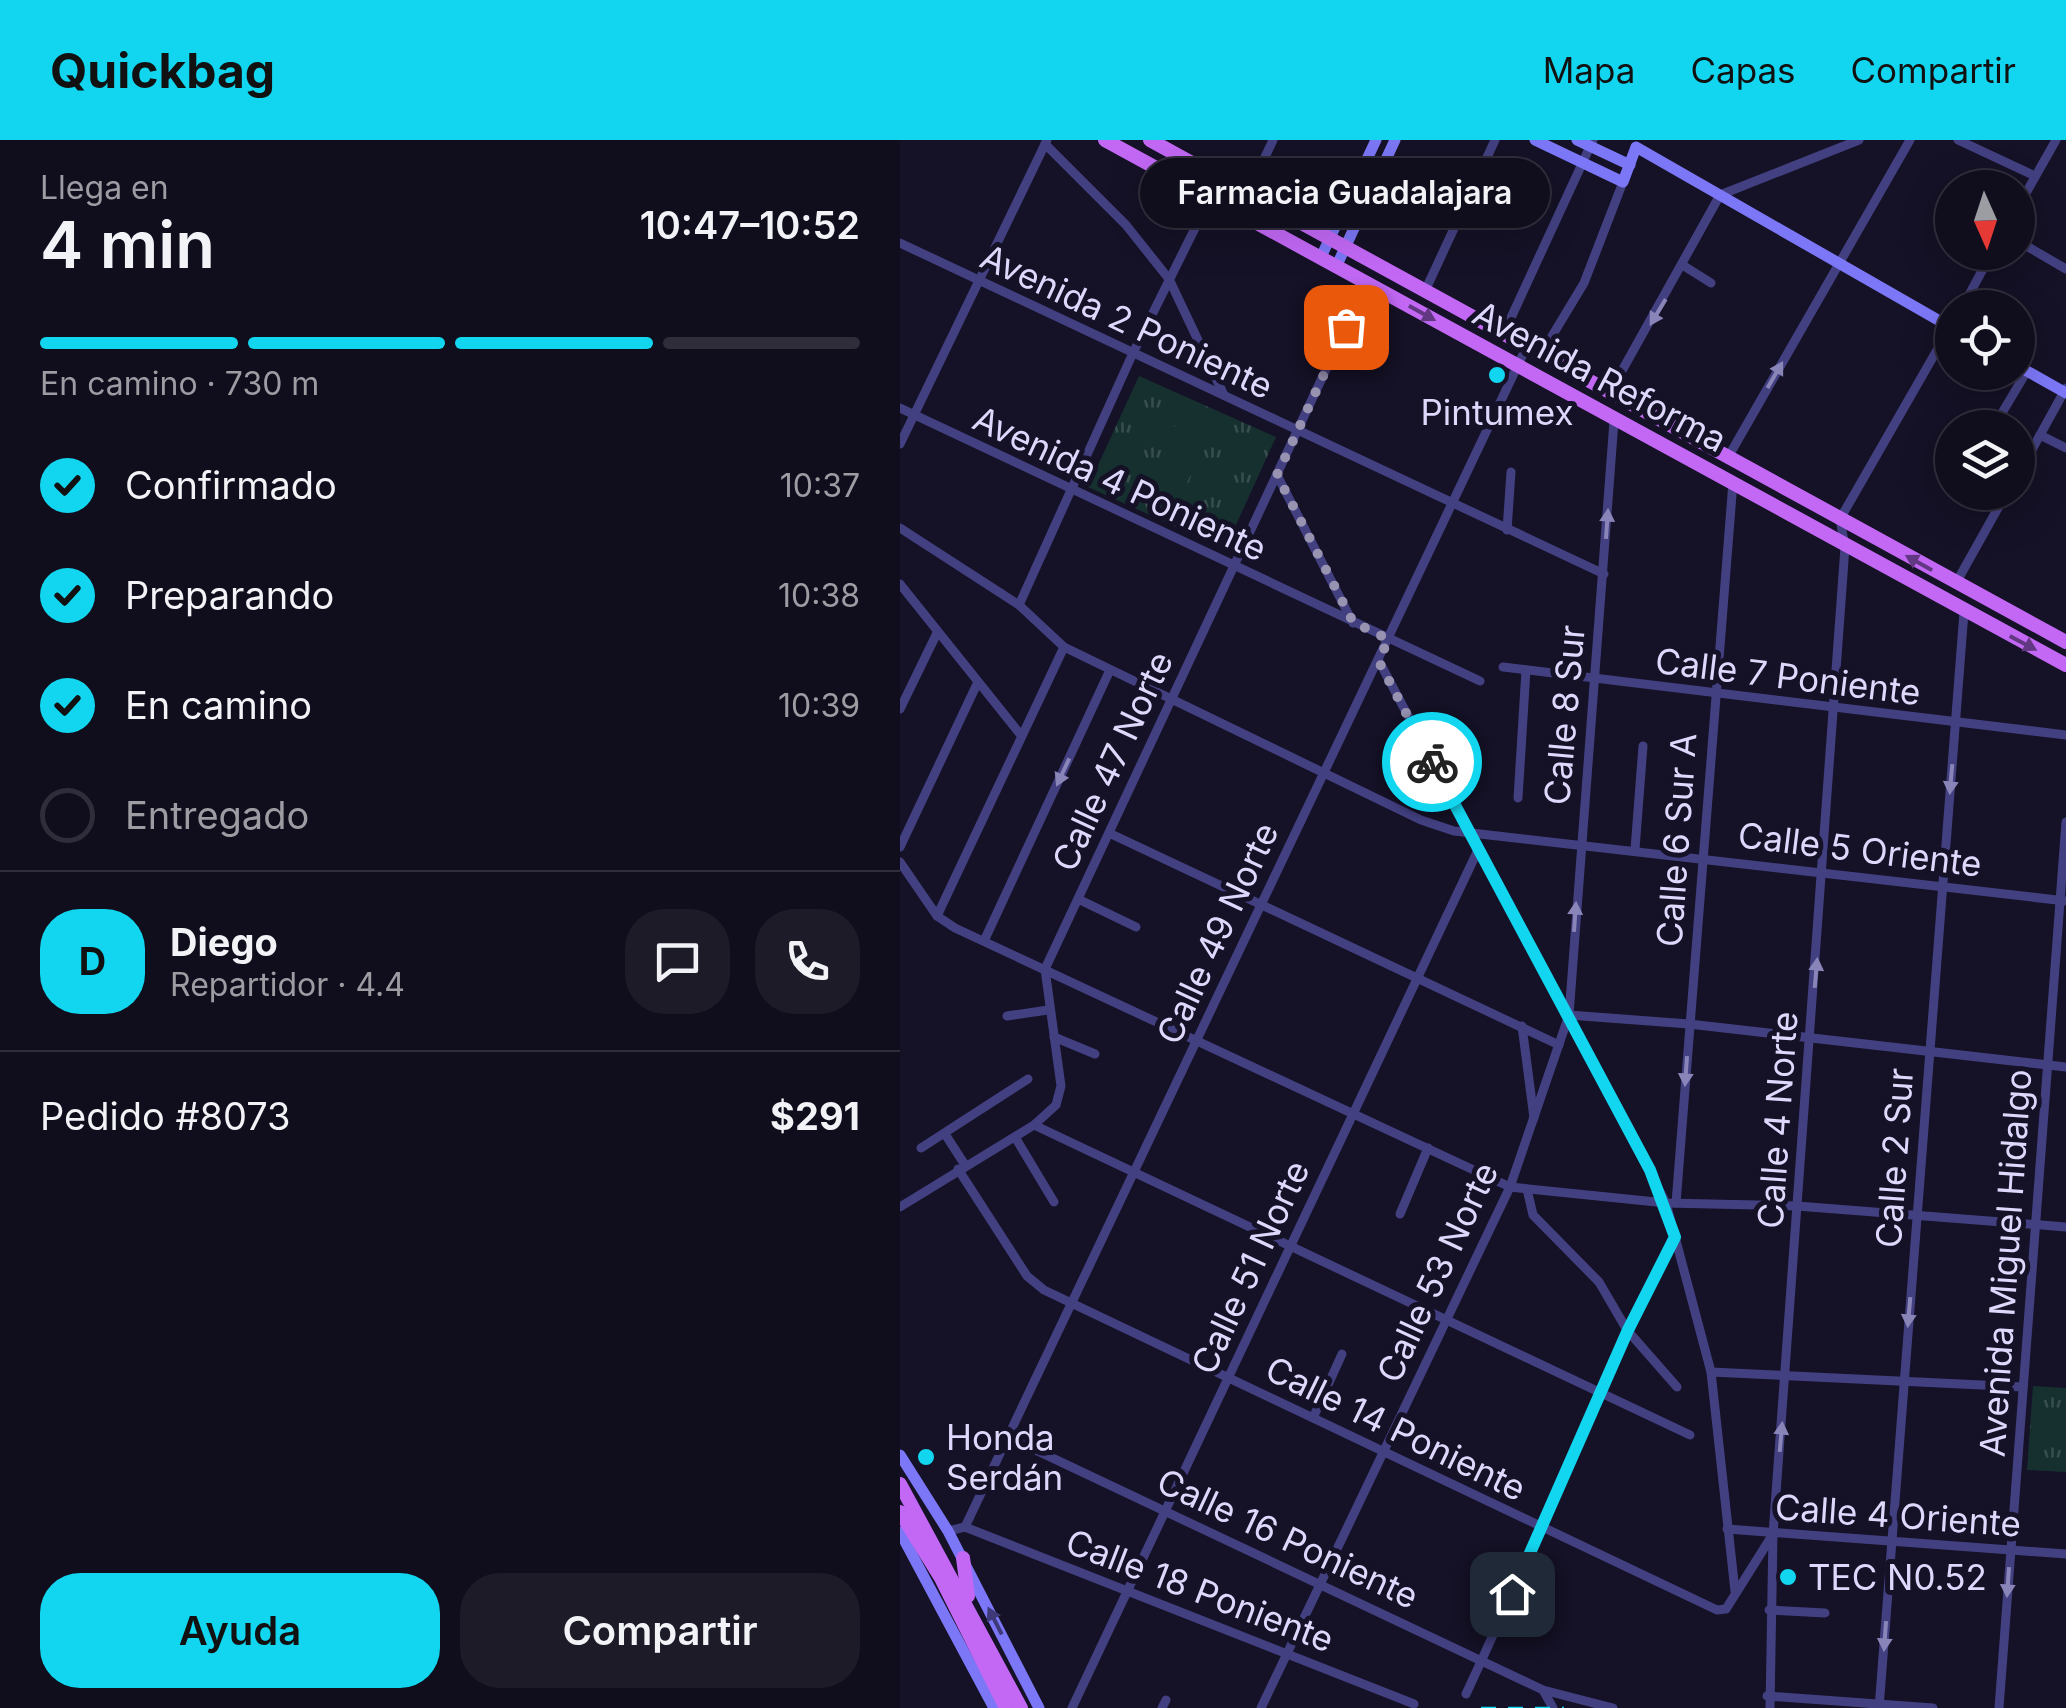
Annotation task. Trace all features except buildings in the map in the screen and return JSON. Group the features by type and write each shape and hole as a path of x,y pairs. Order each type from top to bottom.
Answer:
{"main road":[{"name":"Avenida Reforma","path":"1104,140 2066,665"},
{"name":"Avenida Reforma","path":"1150,140 1174,146 1248,193 1609,395 2066,642"},
{"path":"1322,257 1376,140"},
{"path":"1337,265 1395,140"},
{"path":"1535,140 1623,182 1638,144 1935,317"},
{"path":"1576,140 1591,143 1630,165"},
{"path":"2035,375 2065,391"},
{"path":"902,1464 948,1530 1039,1708"},
{"path":"900,1484 1021,1708"},
{"path":"900,1512 941,1578 984,1675 994,1708"},
{"path":"900,1532 1006,1708"},
{"path":"963,1558 971,1612"}],"street":[{"path":"1248,193 1274,140"},
{"path":"1424,290 1496,140"},
{"path":"1609,395 1720,195 1859,140"},
{"path":"1726,459 1910,140"},
{"path":"1958,140 2021,170"},
{"path":"2035,174 2056,140"},
{"path":"900,444 1046,142 1126,225 1168,280 1224,393"},
{"path":"1503,335 1591,143"},
{"path":"1540,356 1584,283 1623,182"},
{"path":"1019,605 1133,353 1211,196"},
{"name":"Avenida 2 Poniente","path":"900,243 1604,574"},
{"path":"2035,250 2066,268"},
{"path":"1684,266 1711,283"},
{"name":"Calle 47 Norte","path":"1044,970 1367,282"},
{"name":"Calle 49 Norte","path":"965,1527 1526,348"},
{"path":"1840,519 1935,355"},
{"path":"2035,444 2065,391"},
{"name":"Avenida 4 Poniente","path":"900,408 1480,682"},
{"name":"Calle 8 Sur","path":"1569,1015 1614,421"},
{"path":"2040,435 2066,448"},
{"path":"1507,530 1511,472"},
{"path":"1277,475 1353,622"},
{"name":"Calle 6 Sur A","path":"1671,1203 1733,482"},
{"path":"1956,584 1998,510"},
{"name":"Calle 4 Norte","path":"1770,1708 1767,1696 1772,1534 1824,872 1845,547 1840,519"},
{"name":"Calle 5 Oriente","path":"900,528 1019,605 1064,646 1421,820 1469,833 1580,842 2063,901"},
{"path":"900,584 1020,734"},
{"name":"Calle 2 Sur","path":"1880,1706 1964,612"},
{"path":"900,708 937,633"},
{"path":"937,916 1064,646"},
{"path":"1379,662 1671,1203 1675,1237 1711,1372 1735,1591"},
{"name":"Calle 7 Poniente","path":"1503,667 1955,725 2066,735"},
{"path":"984,941 1110,670"},
{"path":"1518,798 1526,670"},
{"path":"900,847 977,684"},
{"path":"1635,849 1643,746"},
{"name":"Avenida Miguel Hidalgo","path":"2000,1708 2066,822"},
{"path":"1109,832 1558,1045"},
{"name":"Calle 51 Norte","path":"1074,1705 1420,980 1478,850"},
{"path":"900,862 937,916 1044,970 1510,1187 1671,1203 1797,1206 2066,1227"},
{"path":"1078,899 1136,927"},
{"path":"900,1206 1050,1114 1060,1097 1044,970"},
{"path":"1006,1016 1048,1010"},
{"path":"1569,1015 1689,1024 2066,1067"},
{"name":"Calle 53 Norte","path":"1261,1708 1510,1187 1569,1015"},
{"path":"1522,1026 1534,1121"},
{"path":"1054,1036 1096,1054"},
{"path":"921,1148 1028,1079"},
{"path":"1034,1124 1690,1436"},
{"name":"Calle 14 Poniente","path":"945,1134 1027,1276 1072,1303 1717,1610 1726,1609 1735,1591"},
{"path":"1014,1137 1054,1202"},
{"path":"1400,1214 1428,1148"},
{"path":"1527,1190 1533,1216 1599,1282 1628,1330 1676,1387"},
{"path":"1466,1694 1543,1530 1628,1330 1675,1237"},
{"path":"1313,1418 1342,1354"},
{"path":"1711,1372 2023,1387"},
{"name":"Calle 16 Poniente","path":"1008,1436 1543,1690 1613,1708"},
{"path":"948,1530 965,1527"},
{"name":"Calle 18 Poniente","path":"965,1527 1414,1704"},
{"name":"Calle 4 Oriente","path":"1727,1529 2066,1554"},
{"path":"1735,1591 1772,1534"},
{"path":"1769,1610 1823,1613"},
{"path":"1543,1690 1554,1708"},
{"path":"1767,1696 1933,1708"},
{"path":"1074,1705 1089,1708"}],"green space":[{"path":"1139,376 1276,437 1225,549 1088,487"},
{"path":"1181,412 1213,427 1179,500 1148,486"},
{"path":"2033,1386 2066,1388 2066,1472 2027,1470"}],"railway":[{"path":"1481,1708 1564,1708"}],"way so far":[{"path":"1346,327 1277,475 1353,622 1388,639 1379,662 1432,762"}],"place":[{"name":"Farmacia Guadalajara","path":"1346,327"},
{"name":"Pintumex","path":"1497,375"},
{"name":"Honda Serdán","path":"926,1457"},
{"name":"TEC N0.52","path":"1788,1577"}],"route":[{"path":"1432,762 1650,1170 1666,1203 1675,1237 1628,1330 1512,1594"}]}
